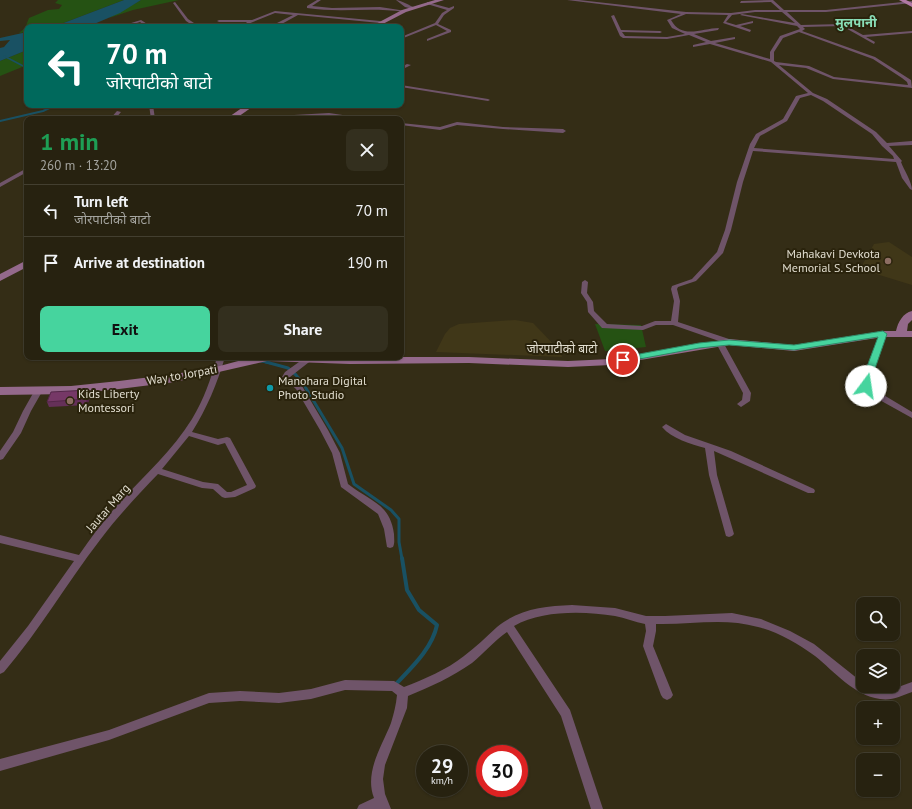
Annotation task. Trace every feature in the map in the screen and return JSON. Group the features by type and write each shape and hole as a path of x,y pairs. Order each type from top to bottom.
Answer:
{"main road":[{"path":"907,1 912,5"}],"street":[{"path":"319,0 308,7 339,10 369,9 404,11"},
{"path":"398,0 406,6 413,8"},
{"path":"569,0 686,13 737,14 800,27 870,57 904,77 909,81 911,87 833,78 807,67 774,62 711,43 669,23 669,20 686,13"},
{"path":"871,0 883,5"},
{"path":"377,24 404,11 428,2 438,1"},
{"path":"740,2 771,1 800,27"},
{"path":"737,14 756,10 826,11 907,1"},
{"path":"404,37 436,24 451,8 428,2"},
{"path":"175,3 187,20 193,24"},
{"path":"691,5 692,13"},
{"path":"245,24 276,12 380,22"},
{"path":"731,14 724,22 750,31"},
{"path":"278,24 296,15"},
{"path":"613,16 624,37 662,38 718,29"},
{"path":"212,24 216,21 252,20"},
{"path":"130,24 141,21 146,24"},
{"path":"735,26 752,22"},
{"path":"428,40 450,32 436,24"},
{"path":"874,43 843,25 800,27 781,37 772,52 774,62 811,94 826,100 874,133 898,161 905,178 912,188"},
{"path":"621,31 660,32"},
{"path":"862,36 912,32"},
{"path":"694,46 734,38"},
{"path":"404,68 409,65"},
{"path":"904,77 912,76"},
{"path":"404,86 488,100"},
{"path":"674,323 677,301 674,289 675,286 694,280 720,253 728,230 740,182 758,135 785,120 798,97 811,94"},
{"path":"235,116 247,108"},
{"path":"115,116 119,112"},
{"path":"294,116 329,114 343,116"},
{"path":"404,124 440,129 457,122 503,128 563,131"},
{"path":"884,145 912,143"},
{"path":"751,150 898,161"},
{"path":"0,185 24,172"},
{"path":"0,278 24,265"},
{"path":"585,282 584,293 590,302 591,312 605,326 643,328 655,323 674,323 724,343 747,393 746,401 740,404"},
{"path":"907,334 903,324 912,314"},
{"path":"883,334 866,380 866,386 879,396 912,414"},
{"name":"जोरपाटीको बाटो","path":"330,360 469,360 568,364 626,360 724,343 794,348 883,334 907,334"},
{"name":"Jautar Marg","path":"0,669 123,505 157,470 187,433 203,408 218,370 220,360"},
{"name":"Way to Jorpati","path":"0,392 95,388 175,378 218,370 243,362 255,360"},
{"path":"308,360 286,377 287,380 299,388 324,430 336,453 344,485 383,512 388,521 390,544"},
{"path":"0,457 17,434 27,411 39,390"},
{"path":"666,427 680,437 727,452 784,480 811,491"},
{"path":"157,470 202,485 215,486 225,495 232,495 252,486 227,440 218,442 187,433"},
{"path":"708,447 729,534"},
{"path":"0,538 81,559"},
{"path":"403,693 460,665 476,654 498,632 516,619 531,614 575,610 614,612 650,620 721,616 744,618 764,624 810,647 832,663 851,682 869,691 892,694 912,687"},
{"path":"650,620 651,632 648,646 667,695"},
{"path":"508,626 566,714 597,809"},
{"path":"0,765 109,735 209,698 225,696 279,698 296,697 330,690 345,685 394,686 403,693"},
{"path":"362,809 383,805 377,787 377,771 403,705 403,693"}],"shaded area":[{"name":"Mahakavi Devkota Memorial S. School","path":"889,242 912,257 912,285 860,269 874,244"},
{"path":"515,320 533,323 560,351 562,357 436,352 445,334 450,328 459,324"}],"green space":[{"path":"58,0 124,0 61,24 27,24 29,18 48,10 59,9 62,5 55,3"},
{"path":"141,0 179,0 133,10 109,18"},
{"path":"24,51 24,66 0,76 0,61"},
{"path":"595,324 641,325 646,347 605,351"}],"water":[{"path":"124,0 141,0 120,13 94,24 61,24"},
{"path":"24,33 24,51 0,61 0,48 4,47 10,40 0,41 0,38"}],"building":[{"path":"89,390 86,399 47,402 51,392"}],"waterway":[{"path":"4,56 24,66"},
{"path":"0,121 43,111 50,108"},
{"path":"260,361 269,363"},
{"path":"269,363 288,368 296,375 304,385 342,448 354,484 391,510 399,519 399,542 402,559"},
{"path":"395,685 426,650 431,642 437,625 419,610 407,590 402,558"}],"place":[{"name":"Mahakavi Devkota Memorial S. School","path":"888,261"},
{"name":"Manohara Digital Photo Studio","path":"270,388"},
{"name":"Kids Liberty Montessori","path":"70,401"}],"district":[{"name":"मुलपानी","path":"856,22"}],"route":[{"path":"623,360 729,342 794,348 883,334 866,380 866,386"}]}
